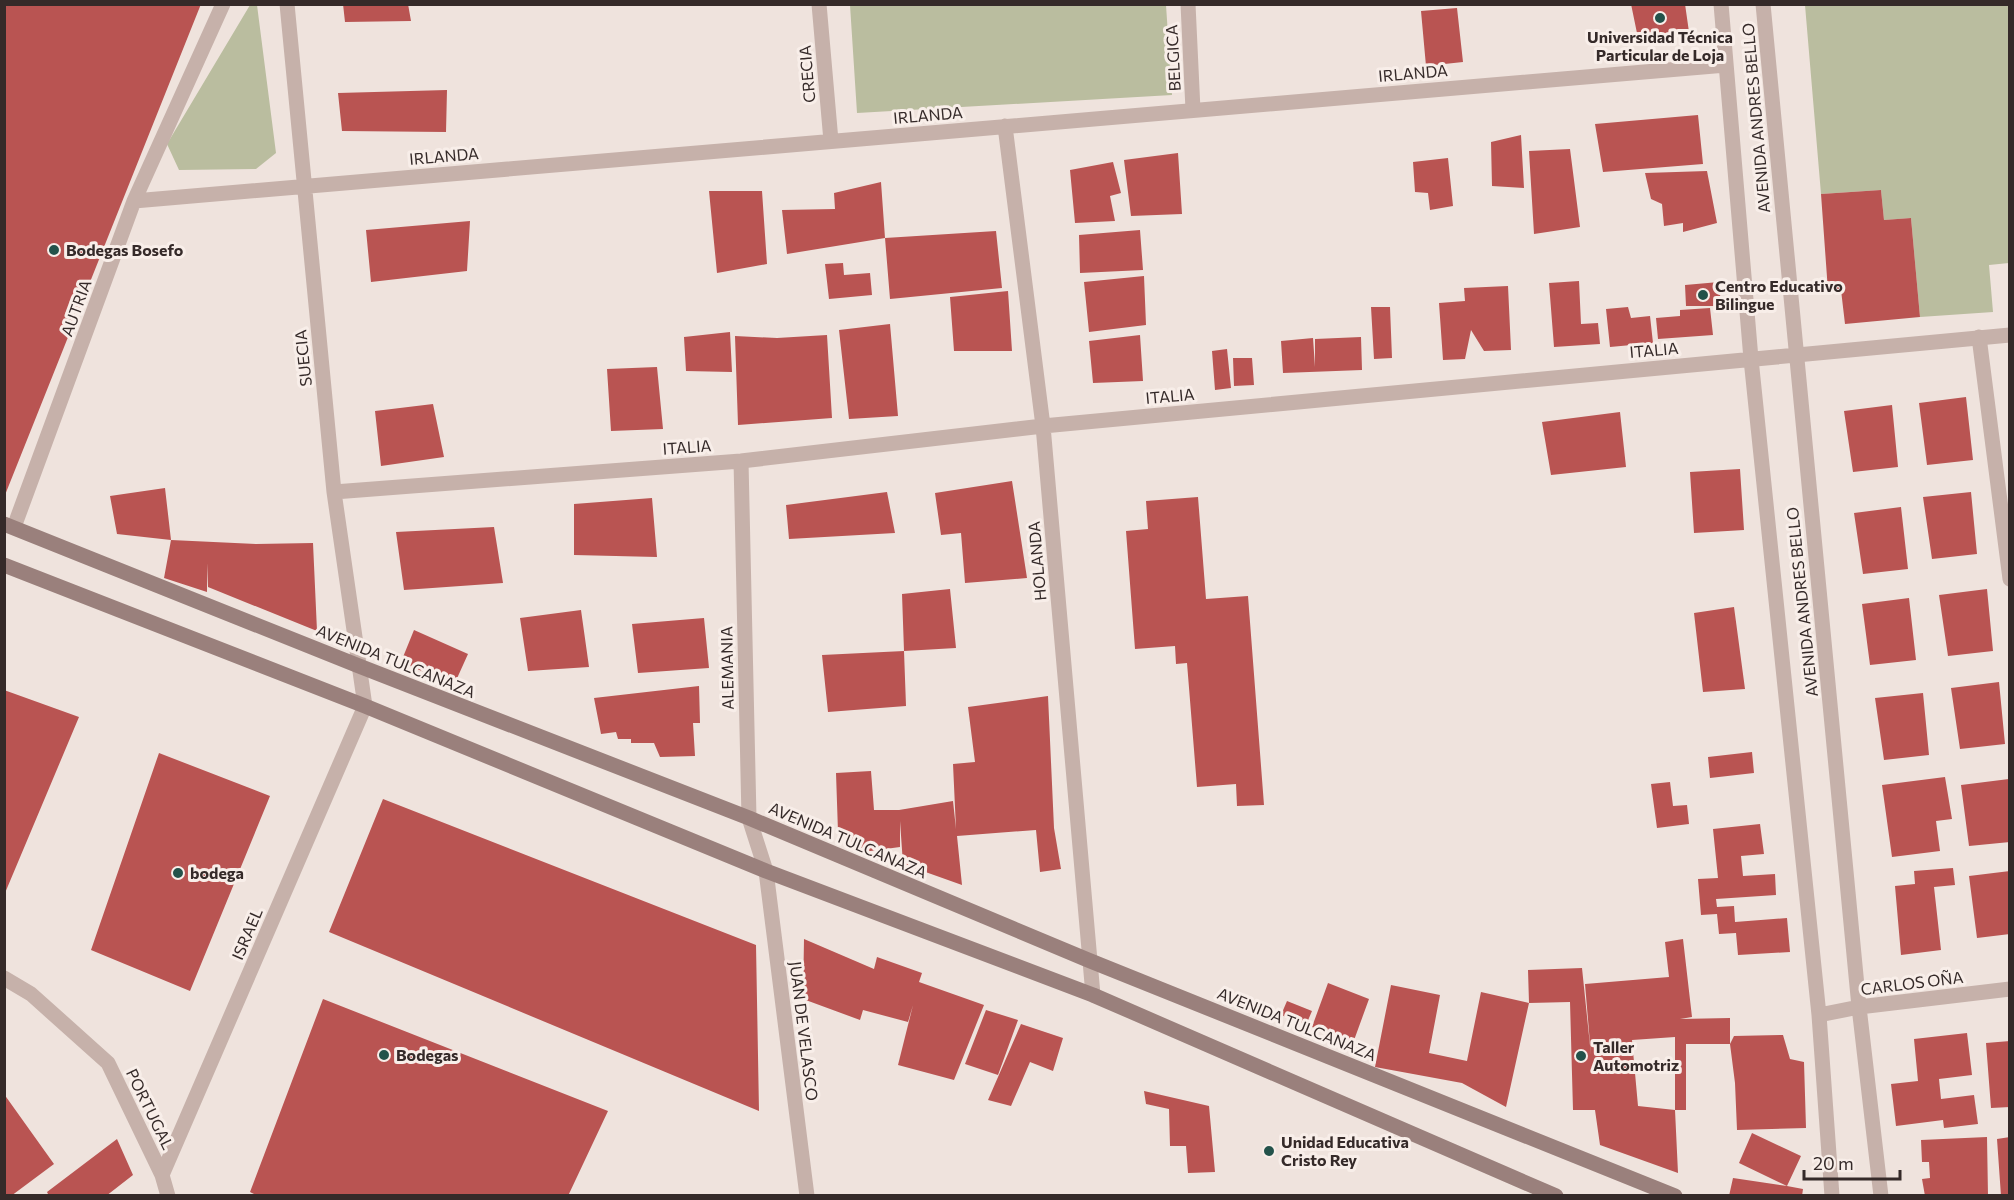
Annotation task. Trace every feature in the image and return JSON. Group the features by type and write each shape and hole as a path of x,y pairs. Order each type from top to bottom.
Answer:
{"street":[{"name":"AUTRIA","path":"9,526 134,201 223,4"},
{"name":"SUECIA","path":"287,4 334,492 365,706"},
{"name":"CRECIA","path":"819,4 831,141"},
{"name":"BELGICA","path":"1188,4 1193,110"},
{"name":"AVENIDA ANDRES BELLO","path":"1721,4 1751,359 1819,1015 1832,1196"},
{"name":"AVENIDA ANDRES BELLO","path":"1763,4 1860,1007 1881,1196"},
{"name":"IRLANDA","path":"134,201 1726,65"},
{"name":"HOLANDA","path":"1005,126 1043,426 1088,960 1093,994"},
{"name":"ITALIA","path":"334,492 741,461 1043,426 2010,334"},
{"path":"1980,337 2010,579"},
{"name":"ALEMANIA","path":"741,461 748,818 766,871"},
{"name":"AVENIDA TULCANAZA","path":"9,526 748,818 1088,960 1675,1196"},
{"path":"4,565 365,706 766,871 1093,994 1556,1196"},
{"name":"ISRAEL","path":"162,1175 365,706"},
{"name":"JUAN DE VELASCO","path":"766,871 807,1196"},
{"name":"PORTUGAL","path":"4,978 31,994 108,1064 162,1175 168,1196"},
{"name":"CARLOS OÑA","path":"1819,1015 1860,1007 2010,989"}],"green space":[{"path":"250,5 257,5 276,153 256,169 179,170 167,144"},
{"path":"850,5 1166,5 1172,95 857,113"},
{"path":"1805,5 2009,5 2009,263 1989,265 1993,312 1920,317 1911,218 1884,220 1881,190 1821,194"}],"building":[{"name":"Bodegas Bosefo","path":"4,4 201,4 5,495 4,495"},
{"path":"343,4 408,4 411,21 345,22"},
{"name":"Universidad Técnica Particular de Loja","path":"1631,4 1685,4 1689,32 1638,38"},
{"path":"1457,8 1463,62 1426,66 1421,11"},
{"path":"447,90 446,132 342,131 338,93"},
{"path":"1698,115 1703,164 1603,172 1595,124"},
{"path":"1521,135 1524,188 1492,186 1491,142"},
{"path":"1570,149 1580,227 1534,234 1529,151"},
{"path":"1178,153 1182,214 1131,216 1124,160"},
{"path":"1448,158 1453,206 1430,210 1428,193 1415,192 1413,162"},
{"path":"1113,162 1121,193 1110,196 1115,221 1075,223 1070,170"},
{"path":"1707,171 1717,223 1683,232 1683,223 1664,226 1662,204 1651,199 1645,173"},
{"path":"881,182 885,238 787,254 782,210 835,209 834,193"},
{"path":"1881,190 1884,220 1911,218 1920,317 1845,324 1841,290 1828,291 1821,194"},
{"path":"709,191 762,191 767,264 717,273"},
{"path":"470,221 467,271 371,282 366,230"},
{"path":"1140,230 1143,270 1080,273 1079,235"},
{"path":"996,231 1002,288 890,299 885,238"},
{"path":"843,263 844,275 870,273 872,295 829,299 825,264"},
{"path":"1144,276 1146,325 1089,332 1084,282"},
{"path":"1579,281 1581,324 1598,323 1600,344 1554,347 1549,283"},
{"name":"Centro Educativo Bilingue","path":"1719,282 1721,306 1686,306 1685,285"},
{"path":"1508,286 1511,350 1484,351 1471,330 1465,359 1443,360 1439,303 1465,301 1464,288"},
{"path":"1008,291 1012,351 954,351 950,297"},
{"path":"1371,307 1390,307 1392,358 1374,359"},
{"path":"1628,307 1631,318 1650,316 1653,343 1610,347 1606,309"},
{"path":"1710,308 1713,335 1658,339 1656,318 1680,316 1680,310"},
{"path":"890,324 898,416 849,419 839,330"},
{"path":"730,332 732,372 686,371 684,337"},
{"path":"827,335 832,418 738,425 735,336 777,338"},
{"path":"1140,335 1143,381 1093,383 1089,341"},
{"path":"1361,337 1362,370 1283,373 1281,341 1313,338 1315,367 1315,339"},
{"path":"1227,349 1231,388 1215,390 1212,351"},
{"path":"1233,358 1252,358 1254,385 1234,386"},
{"path":"657,367 663,429 611,431 607,369"},
{"path":"1966,397 1973,460 1927,465 1919,403"},
{"path":"433,404 444,457 381,466 375,411"},
{"path":"1892,405 1898,467 1853,472 1844,411"},
{"path":"1620,412 1626,467 1551,475 1542,422"},
{"path":"1740,469 1744,530 1694,533 1690,472"},
{"path":"1012,481 1027,578 965,583 961,533 941,535 935,493"},
{"path":"165,488 171,540 117,534 110,496"},
{"path":"887,492 895,533 789,539 786,505"},
{"path":"1971,492 1977,554 1932,559 1923,497"},
{"path":"1198,497 1206,599 1248,596 1264,805 1237,806 1236,784 1197,787 1187,663 1176,664 1175,646 1135,649 1126,531 1148,529 1146,501"},
{"path":"652,498 657,557 574,555 574,504"},
{"path":"1901,507 1908,569 1863,574 1854,513"},
{"path":"494,527 503,583 404,590 396,532"},
{"path":"171,540 256,544 313,543 317,631 208,587 207,563 207,592 164,578"},
{"path":"950,589 956,648 904,651 902,594"},
{"path":"1987,589 1993,651 1948,656 1939,595"},
{"path":"1909,598 1916,660 1870,665 1862,604"},
{"path":"1734,607 1745,689 1703,692 1694,613"},
{"path":"581,610 589,667 528,671 520,618"},
{"path":"704,618 709,668 638,673 632,624"},
{"path":"414,630 468,654 454,685 401,662"},
{"path":"904,651 906,706 828,712 822,655"},
{"path":"1999,682 2005,744 1960,749 1951,688"},
{"path":"699,686 700,723 693,723 695,756 660,757 654,743 631,743 631,739 618,739 616,732 601,734 594,698"},
{"path":"4,690 79,717 5,893 4,893"},
{"path":"1923,693 1929,755 1884,760 1875,698"},
{"path":"1048,696 1054,828 1061,869 1040,872 1036,830 957,836 962,885 903,864 900,821 900,847 863,852 838,832 836,773 871,771 874,810 899,810 953,801 956,829 953,764 975,762 968,707"},
{"path":"1752,752 1754,773 1710,778 1708,757"},
{"name":"bodega","path":"159,753 270,796 190,991 91,950"},
{"path":"1945,777 1952,819 1936,821 1940,851 1892,857 1882,785"},
{"path":"2009,779 2010,842 1969,846 1961,785"},
{"path":"1670,782 1673,806 1687,805 1689,824 1657,828 1651,784"},
{"path":"383,799 756,945 759,1111 329,932"},
{"path":"1760,824 1764,854 1741,856 1743,876 1775,874 1776,895 1716,899 1717,907 1734,906 1735,922 1787,918 1790,952 1738,955 1736,933 1719,934 1717,914 1701,915 1698,879 1718,878 1713,829"},
{"path":"1953,868 1955,885 1934,887 1941,950 1901,955 1895,886 1915,884 1914,871"},
{"path":"2010,871 2010,934 1977,938 1969,876"},
{"path":"804,939 874,969 877,957 922,973 919,982 984,1005 954,1080 898,1065 913,1005 908,1022 863,1010 860,1020 803,999"},
{"path":"1683,939 1692,1017 1680,1019 1730,1018 1730,1044 1686,1044 1686,1110 1675,1110 1678,1173 1600,1145 1595,1110 1573,1110 1570,1002 1529,1003 1528,970 1582,968 1591,1055 1585,984 1669,977 1665,942","holes":["1675,1037 1675,1110 1638,1106 1632,1040"]},
{"path":"1328,983 1369,999 1353,1043 1312,1027"},
{"path":"1391,985 1440,995 1429,1053 1467,1061 1481,992 1529,1003 1506,1107 1462,1083 1375,1067"},
{"name":"Bodegas","path":"323,999 608,1111 568,1196 258,1196 250,1192"},
{"path":"1287,1001 1312,1011 1306,1025 1281,1015"},
{"path":"986,1010 1018,1020 998,1075 965,1064"},
{"path":"1021,1024 1063,1038 1053,1071 1030,1062 1011,1106 988,1100"},
{"path":"1967,1033 1972,1075 1939,1079 1941,1099 1974,1095 1978,1124 1944,1128 1943,1120 1896,1126 1891,1084 1918,1081 1914,1039"},
{"path":"1783,1035 1790,1059 1804,1062 1806,1128 1737,1130 1735,1083 1730,1044 1734,1036"},
{"path":"2010,1041 2010,1107 1991,1108 1986,1043"},
{"path":"1144,1091 1209,1106 1215,1172 1188,1173 1186,1146 1170,1146 1169,1109 1146,1104"},
{"path":"4,1094 54,1164 11,1196 4,1196"},
{"path":"1752,1133 1801,1156 1787,1186 1739,1163"},
{"path":"1987,1137 1988,1196 1925,1196 1922,1179 1930,1178 1929,1162 1922,1162 1921,1140"},
{"path":"2010,1137 2010,1196 2001,1196 1997,1139"},
{"path":"117,1139 133,1175 106,1196 49,1196 47,1192"},
{"path":"1733,1178 1803,1189 1802,1196 1729,1196"}],"place":[{"name":"Universidad Técnica Particular de Loja","path":"1660,18"},
{"name":"Bodegas Bosefo","path":"54,250"},
{"name":"Centro Educativo Bilingue","path":"1703,295"},
{"name":"bodega","path":"178,873"},
{"name":"Bodegas","path":"384,1055"},
{"name":"Taller Automotriz","path":"1581,1056"},
{"name":"Unidad Educativa Cristo Rey","path":"1269,1151"}]}
